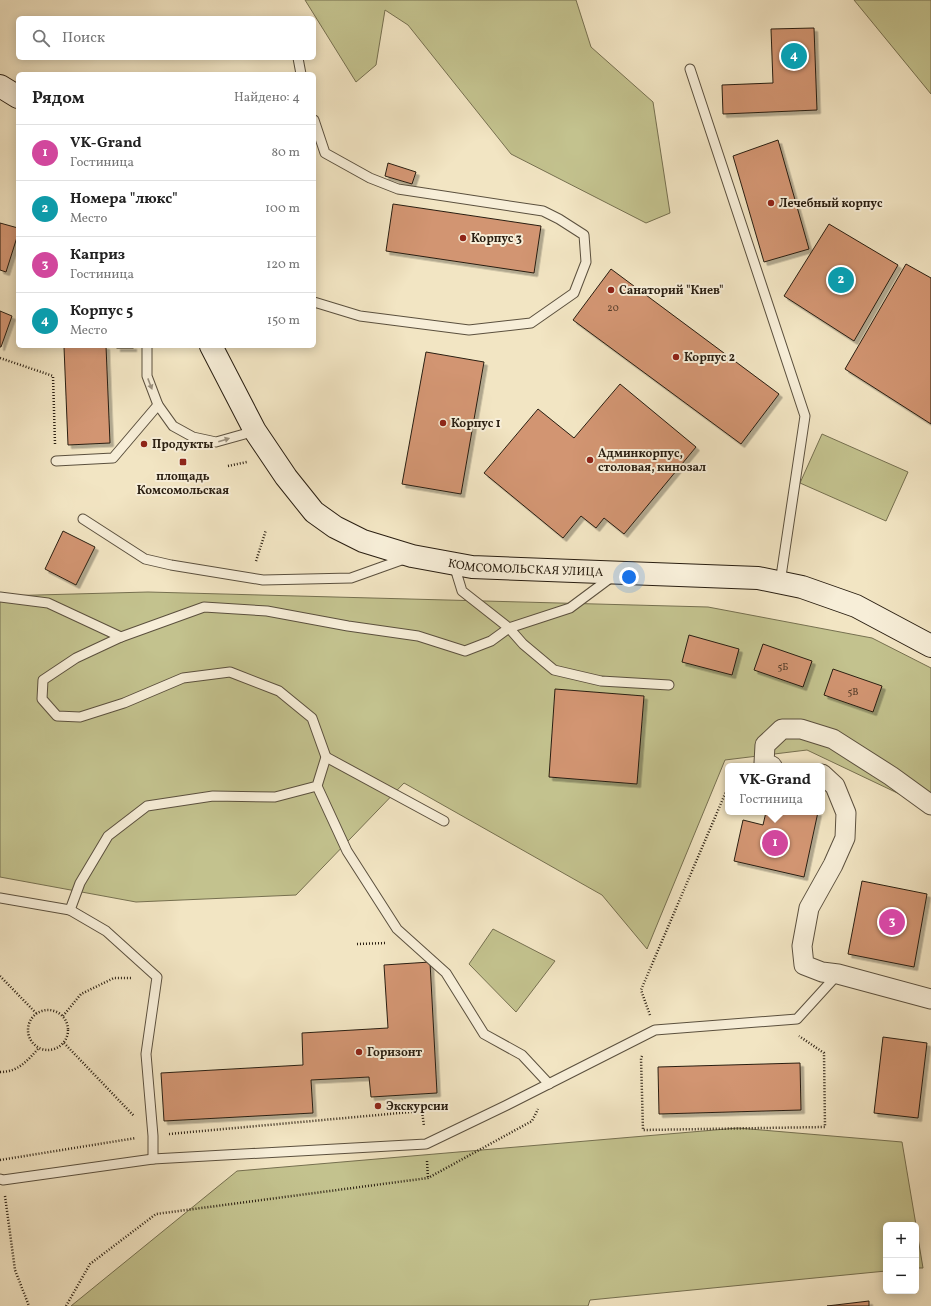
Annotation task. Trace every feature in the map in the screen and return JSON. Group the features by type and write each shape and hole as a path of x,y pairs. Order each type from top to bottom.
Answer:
{"main road":[{"path":"0,86 16,96"},
{"name":"КОМСОМОЛЬСКАЯ УЛИЦА","path":"212,348 255,431 286,477 314,512 335,527 363,541 412,556 472,567 617,573 699,574 758,578 780,582 802,587 856,606 931,646"}],"street":[{"path":"764,763 765,745 782,729 801,729 833,739 891,776 931,805"},
{"path":"825,777 835,786 846,813 845,838 833,865 809,908 802,946 804,965 822,972 838,974 931,999"}],"lane":[{"path":"298,60 301,72"},
{"path":"690,69 805,416 780,582"},
{"path":"316,126 326,153 370,178 398,189 542,211 559,219 584,235 586,262 574,293 531,323 470,330 360,316 316,303"},
{"path":"146,348 147,376 158,405 173,426 193,437 216,442 255,431"},
{"path":"56,460 113,458 158,405"},
{"path":"82,519 145,559 171,565 262,580 351,578 412,556"},
{"path":"454,564 462,591 509,628 523,644 554,670 601,681 669,685"},
{"path":"549,1084 522,1055 484,1034 446,973 397,928 347,851 317,786 326,757 312,718 280,691 230,672 183,678 124,703 80,718 57,716 42,698 43,680 76,658 121,636 204,607 267,611 348,626 418,636 465,651 491,641 509,628 570,608 617,573"},
{"path":"0,597 48,603 121,636"},
{"path":"326,757 444,821"},
{"path":"70,910 80,883 108,836 147,806 213,796 275,797 317,786"},
{"path":"0,898 70,910 106,930 157,977 146,1054 153,1136 153,1159"},
{"path":"2,1179 153,1159 426,1144 656,1030 797,1019 838,974"}],"path":[{"path":"0,358 53,376 56,460"},
{"path":"641,990 725,793"},
{"path":"0,976 36,1013"},
{"path":"63,1016 81,994 114,978 157,977"},
{"path":"50,1010 63,1016 68,1029 64,1043 52,1051 38,1049 29,1038 28,1025 36,1013 50,1010"},
{"path":"642,1096 642,1130 824,1128 824,1053 778,1020"},
{"path":"64,1043 153,1136"},
{"path":"0,1072 5,1072 24,1065 38,1049"},
{"path":"66,1306 90,1264 156,1214 428,1178 532,1121 549,1084"},
{"path":"332,1119 422,1111"},
{"path":"2,1179 15,1270 29,1306"}],"shaded area":[{"path":"305,0 576,0 591,47 653,102 670,213 646,223 511,154 408,25 385,10 376,65 356,82"},
{"path":"854,0 931,0 931,94"},
{"path":"822,434 908,472 886,521 800,483"},
{"path":"148,592 708,607 872,638 931,668 931,809 807,750 725,760 647,949 602,895 404,783 296,895 136,902 0,877 0,596"},
{"path":"493,929 555,961 516,1012 469,964"},
{"path":"738,1128 902,1142 915,1222 883,1222 883,1271 590,1300 588,1306 71,1306 237,1171"},
{"path":"919,1244 923,1268 919,1268"}],"building":[{"path":"814,28 817,110 723,114 722,85 773,83 771,29"},
{"name":"Лечебный корпус","path":"778,140 809,249 764,262 733,156"},
{"path":"388,163 416,172 412,184 385,176"},
{"name":"Корпус 3","path":"393,204 541,226 534,273 386,251"},
{"path":"0,223 16,227 16,240 6,272 0,270"},
{"path":"829,224 898,265 854,341 784,296"},
{"path":"906,264 931,278 931,424 845,369"},
{"name":"Корпус 2","path":"611,269 779,394 741,444 573,320"},
{"path":"0,311 12,316 1,347 0,347"},
{"path":"64,348 106,348 110,443 68,445"},
{"name":"Корпус 1","path":"426,352 484,362 461,494 402,484"},
{"name":"Админкорпус, столовая, кинозал","path":"620,384 696,447 624,534 604,518 596,528 581,516 563,538 484,473 538,409 574,438"},
{"path":"63,531 95,547 76,585 45,569"},
{"path":"689,635 739,649 732,675 682,662"},
{"path":"763,644 812,661 803,687 754,670"},
{"path":"833,669 882,686 873,712 824,695"},
{"path":"555,689 644,696 637,784 549,777"},
{"path":"765,815 817,815 804,877 734,861 743,820 763,825"},
{"path":"862,881 927,894 914,967 848,954"},
{"path":"430,962 437,1093 371,1097 369,1077 311,1080 313,1113 164,1121 161,1073 303,1065 302,1033 388,1028 384,965"},
{"path":"883,1037 927,1043 918,1118 874,1113"},
{"path":"800,1063 801,1110 659,1114 658,1067"},
{"path":"869,1301 869,1306 827,1306"}],"place":[{"name":"Корпус 5","path":"794,56"},
{"name":"Лечебный корпус","path":"771,203"},
{"name":"Корпус 3","path":"463,238"},
{"name":"Номера \"люкс\"","path":"841,280"},
{"name":"Санаторий \"Киев\"","path":"611,290"},
{"name":"Корпус 2","path":"676,357"},
{"name":"Корпус 1","path":"443,423"},
{"name":"Продукты","path":"144,444"},
{"name":"Админкорпус, столовая, кинозал","path":"590,460"},
{"name":"площадь Комсомольская","path":"183,462"},
{"name":"VK-Grand","path":"775,843"},
{"name":"Каприз","path":"892,922"},
{"name":"Горизонт","path":"359,1052"},
{"name":"Экскурсии","path":"378,1106"}]}
